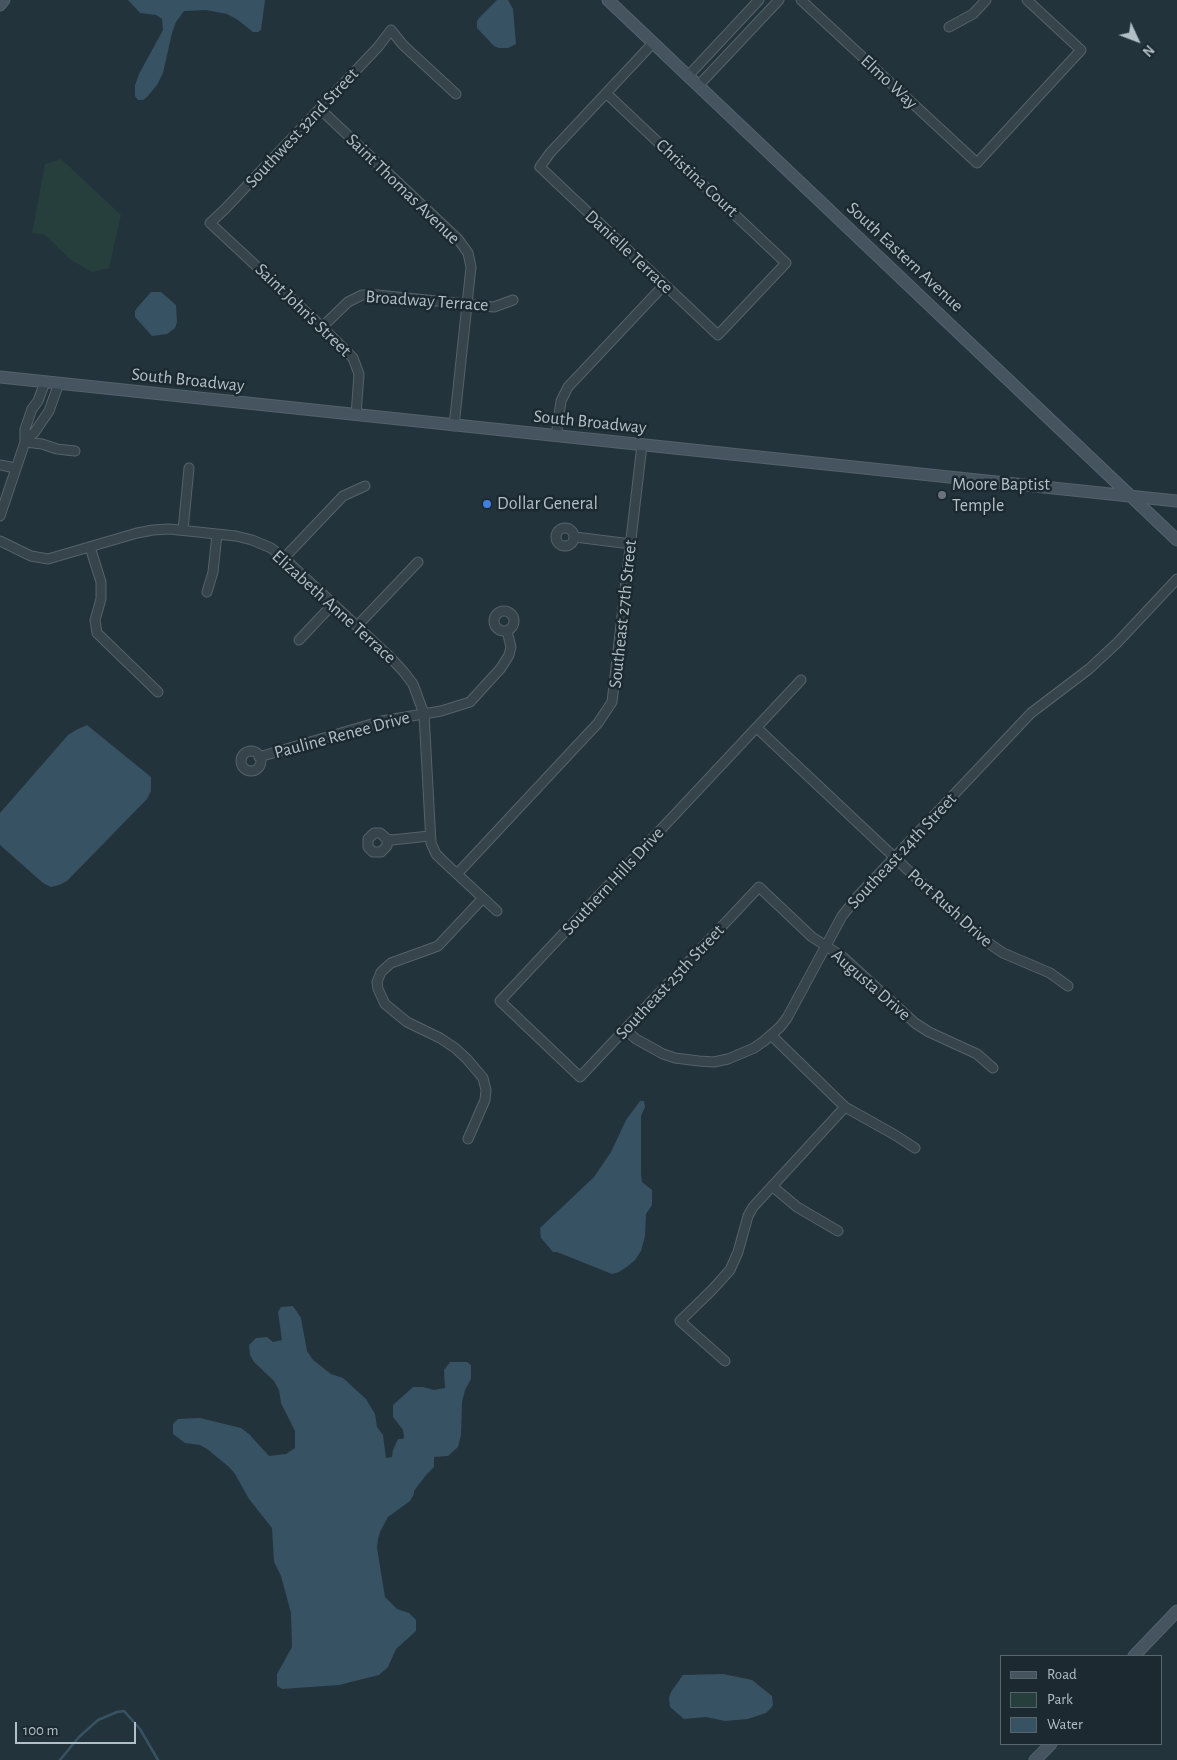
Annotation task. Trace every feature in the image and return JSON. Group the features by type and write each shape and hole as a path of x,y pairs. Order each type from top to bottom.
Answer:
{"street":[{"path":"0,5 4,0"},
{"name":"South Eastern Avenue","path":"608,0 1177,540"},
{"path":"688,76 759,0"},
{"path":"698,86 779,0"},
{"name":"Elmo Way","path":"801,0 977,163 1081,50 1027,0"},
{"path":"950,27 973,14 986,0"},
{"name":"Southwest 32nd Street","path":"210,223 226,210 378,47 391,30 403,45 456,94"},
{"path":"607,94 653,43"},
{"name":"Danielle Terrace","path":"607,94 550,153 540,167 718,335"},
{"name":"Christina Court","path":"607,94 786,263 718,335"},
{"name":"Saint Thomas Avenue","path":"320,109 464,247 470,259 471,266 454,426"},
{"name":"Saint John's Street","path":"210,223 353,358 357,366 359,385 356,415"},
{"path":"556,436 561,401 568,387 664,285"},
{"name":"Broadway Terrace","path":"322,327 348,302 362,295 494,307 513,300"},
{"name":"South Broadway","path":"0,377 1177,501"},
{"path":"0,516 25,440 25,429 45,382"},
{"path":"25,440 34,433 49,411 60,384"},
{"path":"25,440 57,450 75,451"},
{"name":"Southeast 27th Street","path":"458,874 598,723 609,708 614,695 642,445"},
{"path":"0,465 15,468"},
{"path":"183,530 189,468"},
{"path":"284,558 342,496 365,486"},
{"name":"Elizabeth Anne Terrace","path":"0,541 30,556 40,558 56,557 153,530 183,530 217,534 252,540 271,548 404,671 413,684 424,714 429,836 436,854 497,911"},
{"path":"207,592 213,572 217,534"},
{"path":"575,537 631,544"},
{"path":"90,547 101,582 101,599 96,620 97,633 158,692"},
{"path":"357,626 418,562"},
{"name":"Southeast 24th Street","path":"626,1030 636,1039 675,1058 714,1062 728,1059 754,1048 771,1035 787,1018 849,907 1031,713 1089,669 1117,643 1177,579"},
{"path":"299,640 333,604"},
{"name":"Pauline Renee Drive","path":"260,757 382,721 457,707 473,699 502,668 509,655 511,647 507,631"},
{"name":"Southern Hills Drive","path":"580,1077 500,1001 801,680"},
{"name":"Port Rush Drive","path":"757,728 987,944 1050,973 1068,986"},
{"path":"387,839 429,836"},
{"name":"Southeast 25th Street","path":"580,1077 759,887"},
{"name":"Augusta Drive","path":"759,887 812,937 843,957 915,1023 928,1032 977,1054 993,1068"},
{"path":"468,1138 485,1100 486,1090 483,1078 455,1048 440,1038 407,1022 385,1004 377,982 380,972 391,963 438,946 483,898"},
{"path":"771,1035 844,1107 915,1148"},
{"path":"725,1360 680,1321 730,1270 738,1252 748,1216 753,1207 844,1107"},
{"path":"772,1186 797,1207 838,1231"},
{"path":"1135,1655 1177,1611"},
{"path":"1035,1760 1050,1745"}],"green space":[{"path":"61,159 121,215 109,268 92,272 71,260 45,235 32,233 45,164"}],"water":[{"path":"128,0 265,0 261,30 258,32 253,32 227,14 206,10 184,11 176,22 163,73 157,85 147,97 143,100 138,100 135,96 135,85 163,30 162,19 156,15 140,13"},
{"path":"497,0 508,0 513,9 516,44 508,48 494,46 477,28 479,18"},
{"path":"151,292 161,292 176,305 177,322 175,328 167,334 152,336 135,317 135,311"},
{"path":"87,725 151,777 151,791 147,799 67,881 51,887 43,883 0,845 0,813 68,735"},
{"path":"640,1101 644,1101 645,1107 641,1116 641,1174 642,1182 652,1190 652,1205 646,1214 645,1236 641,1251 628,1266 612,1274 553,1252 541,1238 540,1228 594,1177 611,1152 626,1120"},
{"path":"293,1306 301,1318 307,1351 313,1360 331,1374 343,1378 366,1399 375,1414 377,1427 383,1435 386,1458 392,1457 398,1439 403,1439 404,1437 403,1430 393,1417 393,1405 413,1387 434,1390 445,1388 444,1370 450,1362 467,1362 471,1365 471,1379 465,1390 462,1402 461,1435 458,1447 448,1456 434,1457 434,1467 414,1491 410,1501 388,1517 378,1539 377,1548 385,1597 397,1609 409,1613 416,1620 416,1631 396,1649 388,1667 379,1675 339,1685 282,1689 277,1686 277,1674 292,1647 291,1613 281,1576 274,1562 272,1528 249,1499 229,1467 207,1449 200,1445 185,1443 173,1434 173,1424 178,1419 200,1418 241,1428 269,1456 286,1454 295,1448 295,1431 281,1403 279,1390 274,1381 254,1362 250,1355 249,1345 256,1338 267,1337 273,1342 282,1340 278,1312 281,1307"},
{"path":"723,1674 752,1680 772,1696 773,1705 766,1713 748,1719 725,1721 706,1717 684,1719 670,1707 669,1698 671,1692 683,1675"}],"waterway":[{"path":"60,1760 79,1737 98,1720 124,1711 140,1729 158,1760"}],"place":[{"name":"Moore Baptist Temple","path":"942,495"},
{"name":"Dollar General","path":"487,504"}]}
